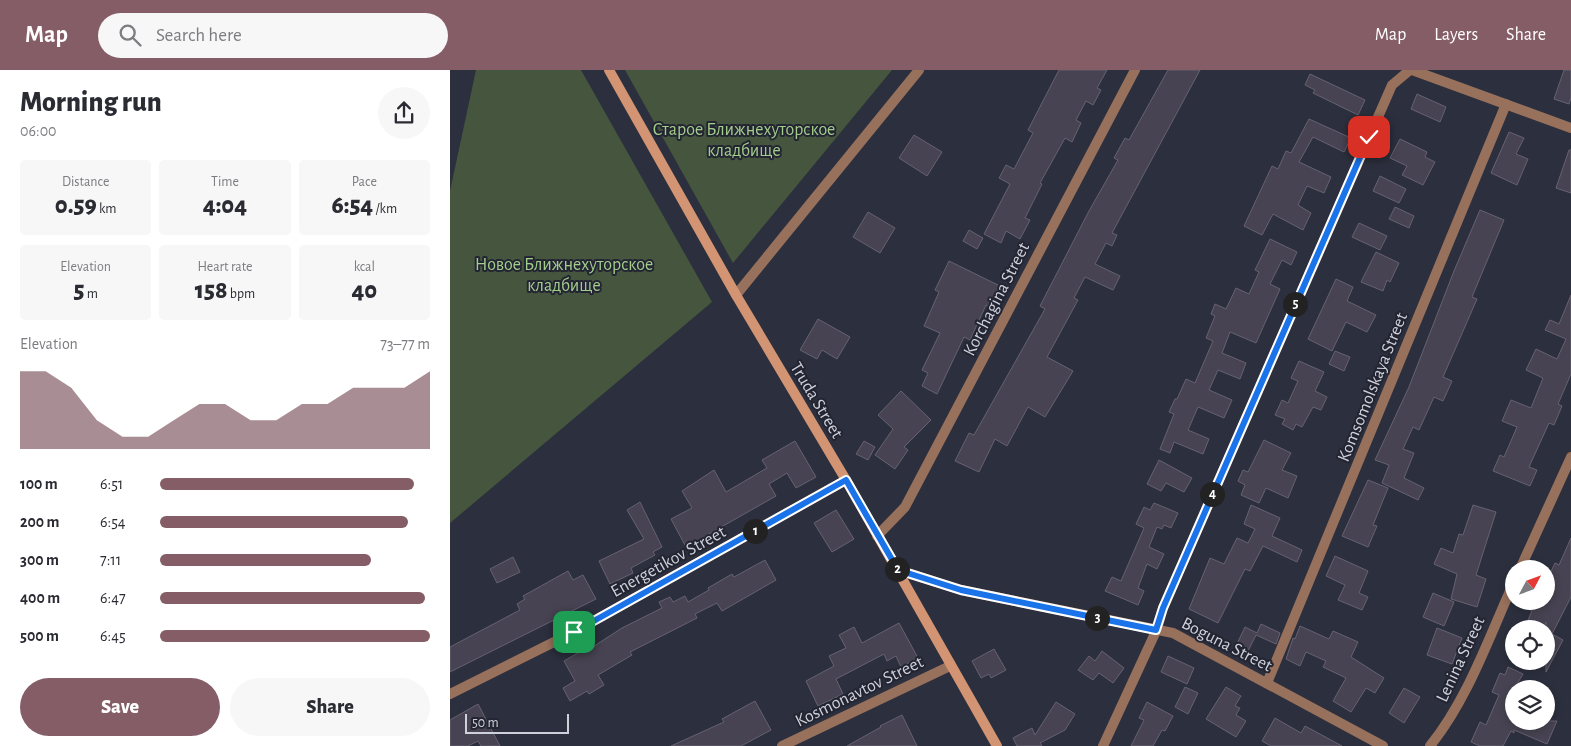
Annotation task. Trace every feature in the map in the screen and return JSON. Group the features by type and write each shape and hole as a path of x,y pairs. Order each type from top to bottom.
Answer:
{"street":[{"name":"Truda Street","path":"609,70 736,295 846,480 997,746"},
{"path":"736,295 919,70"},
{"name":"Korchagina Street","path":"877,536 905,507 1135,70"},
{"path":"1103,746 1156,630 1167,599 1392,85 1411,70 1571,128"},
{"name":"Komsomolskaya Street","path":"1268,683 1506,104"},
{"path":"1524,560 1571,458"},
{"name":"Energetikov Street","path":"450,694 574,632 846,480"},
{"name":"Boguna Street","path":"898,570 961,590 1173,633 1383,746"},
{"name":"Lenina Street","path":"1430,746 1444,729 1461,697 1505,602"},
{"name":"Kosmonavtov Street","path":"782,746 950,666"}],"green space":[{"name":"Новое Ближнехуторское кладбище","path":"476,70 581,70 712,302 450,523 450,191"},
{"name":"Старое Ближнехуторское кладбище","path":"625,70 892,70 733,263"}],"building":[{"path":"1059,70 1107,70 1097,88 1101,90 1093,105 1086,101 1076,120 1081,123 1072,142 1065,138 1040,183 1042,184 1025,218 1030,220 1020,239 1006,231 1001,243 984,234 1010,184 999,178 1006,165 1014,169 1033,133 1028,130"},
{"path":"1168,70 1200,70 1112,233 1117,235 1112,246 1106,243 1095,264 1120,276 1113,290 1085,277 1074,298 1078,300 1047,357 1073,371 1045,417 1028,407 1007,446 995,439 979,472 955,461 969,433 974,435 1045,309 1040,306 1089,211 1118,160 1114,158 1125,138 1129,140"},
{"path":"1564,70 1571,70 1571,98 1569,104 1554,99"},
{"path":"1310,74 1365,100 1358,115 1313,93 1315,90 1305,85"},
{"path":"1417,94 1446,107 1440,122 1411,109"},
{"path":"1309,119 1351,138 1344,152 1313,137 1299,162 1331,177 1324,193 1307,186 1298,205 1311,213 1303,230 1273,214 1262,235 1244,226 1272,166 1278,169 1286,151 1291,153"},
{"path":"1509,132 1524,138 1516,154 1528,159 1517,185 1491,173"},
{"path":"914,135 942,152 927,176 899,158"},
{"path":"1400,139 1427,152 1425,157 1435,162 1423,185 1402,175 1407,166 1390,158"},
{"path":"1569,150 1571,150 1571,193 1556,188"},
{"path":"1380,176 1406,189 1399,203 1373,191"},
{"path":"1395,207 1414,216 1409,228 1389,219"},
{"path":"1480,210 1504,220 1472,297 1477,299 1443,377 1452,381 1443,401 1434,397 1419,430 1413,427 1403,449 1414,453 1404,478 1424,488 1418,500 1382,483 1389,465 1375,460 1409,387"},
{"path":"868,212 895,228 880,253 853,237"},
{"path":"1359,223 1387,236 1380,250 1352,237"},
{"path":"969,230 983,238 977,249 963,241"},
{"path":"1270,239 1297,252 1291,265 1282,260 1270,284 1280,289 1256,343 1230,332 1222,353 1246,363 1240,379 1218,370 1209,390 1232,400 1224,418 1198,407 1188,430 1209,439 1203,454 1174,442 1170,453 1160,449 1174,414 1169,412 1175,399 1177,399 1186,379 1195,383 1213,341 1206,338 1215,316 1211,314 1215,304 1226,309 1236,288 1249,294 1259,272 1255,270"},
{"path":"1376,252 1399,263 1390,282 1387,280 1383,291 1361,282"},
{"path":"949,261 1000,286 989,307 986,305 970,340 964,337 937,394 922,386 928,373 922,370 940,333 924,326 939,292 935,290"},
{"path":"1336,279 1353,287 1347,301 1376,315 1367,332 1346,322 1332,351 1308,339"},
{"path":"1571,295 1571,374 1558,404 1562,406 1554,425 1549,423 1529,467 1537,470 1530,486 1493,471 1500,455 1504,457 1517,427 1502,421 1511,400 1531,408 1543,378 1526,370 1536,349 1557,359 1566,339 1545,330 1550,320 1559,324"},
{"path":"818,319 850,337 837,359 822,350 817,359 800,350"},
{"path":"1335,351 1350,357 1344,371 1329,364"},
{"path":"1299,361 1324,372 1315,391 1327,397 1321,410 1313,407 1302,427 1296,424 1293,430 1282,424 1285,419 1275,415 1282,400 1288,403 1298,381 1291,378"},
{"path":"901,391 931,420 904,447 908,450 895,469 875,455 893,429 878,415"},
{"path":"1264,440 1291,453 1282,470 1297,476 1288,498 1266,488 1259,503 1241,495 1245,485 1238,481 1243,470 1248,472"},
{"path":"795,441 816,477 796,488 787,473 769,484 776,496 686,547 671,519 692,508 682,491 714,470 726,492 767,468 762,460"},
{"path":"864,441 875,447 868,460 856,454"},
{"path":"1159,460 1192,478 1184,492 1166,483 1161,491 1147,484"},
{"path":"1368,480 1388,488 1373,525 1377,526 1368,547 1342,536"},
{"path":"640,502 662,547 653,552 655,555 631,568 633,573 610,584 599,561 644,539 627,510"},
{"path":"1154,503 1178,513 1171,528 1164,525 1162,529 1157,527 1149,547 1164,554 1157,569 1147,564 1138,588 1144,591 1138,605 1105,591 1112,577 1121,581 1144,528 1136,524 1144,507 1150,510"},
{"path":"1251,505 1280,518 1272,536 1302,550 1297,562 1263,546 1250,571 1245,569 1218,623 1189,609 1210,558 1224,564 1237,538 1248,543 1255,529 1244,524"},
{"path":"1473,505 1496,512 1476,575 1486,579 1477,607 1451,599 1457,574 1434,564 1441,548 1453,553 1459,534 1463,535"},
{"path":"836,510 854,539 832,552 814,523"},
{"path":"1571,538 1571,597 1555,628 1555,620 1528,620 1532,611 1530,610 1555,610 1555,563 1559,565"},
{"path":"1335,556 1368,571 1359,593 1368,597 1362,610 1338,600 1345,585 1326,576"},
{"path":"513,557 520,572 497,583 490,569"},
{"path":"765,560 776,580 722,611 717,603 695,614 697,618 630,652 632,655 598,675 604,685 589,694 587,691 570,701 563,688 575,681 564,661 583,650 585,652 622,628 662,608 659,602 670,597 673,602 685,596 688,602 732,574 734,577"},
{"path":"568,571 573,580 583,575 596,599 450,672 450,647 520,610 517,604 525,599 523,596"},
{"path":"1433,593 1454,602 1444,626 1423,617"},
{"path":"899,623 918,658 901,667 896,656 887,661 884,654 836,679 843,694 818,706 806,681 834,666 829,656 846,648 839,635 854,627 862,643"},
{"path":"1261,624 1280,633 1276,644 1256,635 1245,657 1233,652 1245,627 1257,633"},
{"path":"1300,626 1329,639 1333,631 1358,642 1351,657 1384,678 1375,693 1366,688 1351,712 1333,701 1346,678 1323,667 1326,661 1306,652 1300,666 1286,659 1293,638 1295,639"},
{"path":"1437,628 1462,638 1452,664 1427,655"},
{"path":"1555,636 1563,640 1555,655"},
{"path":"994,649 1006,670 991,678 989,674 981,678 972,661"},
{"path":"1102,651 1124,668 1113,683 1099,673 1093,680 1078,670 1089,656 1095,661"},
{"path":"1168,656 1194,668 1187,684 1161,672"},
{"path":"1507,670 1514,670 1523,674 1519,680 1505,680 1505,730 1514,730 1514,733 1511,731 1503,746 1480,746 1471,742 1480,722 1486,725 1499,695 1492,692 1500,673 1505,675"},
{"path":"1185,687 1198,693 1188,714 1175,707"},
{"path":"1226,687 1241,696 1235,706 1240,708 1236,715 1246,721 1236,737 1206,719"},
{"path":"1404,688 1420,697 1404,723 1389,713"},
{"path":"755,701 771,730 741,746 671,746 724,722 722,719"},
{"path":"1056,702 1075,714 1065,730 1040,743 1042,746 1017,746 1013,738 1032,728 1035,735"},
{"path":"1147,702 1173,716 1165,731 1162,730 1153,746 1131,746 1144,720 1139,718"},
{"path":"478,704 500,746 481,746 478,741 468,746 450,746 450,720"},
{"path":"902,715 917,746 847,746 880,726"},
{"path":"1275,718 1301,733 1305,726 1342,746 1271,746 1262,741"},
{"path":"1514,730 1553,730 1547,744"}],"route":[{"path":"574,632 846,480 898,570 961,590 1156,630 1163,608 1369,137"}]}
